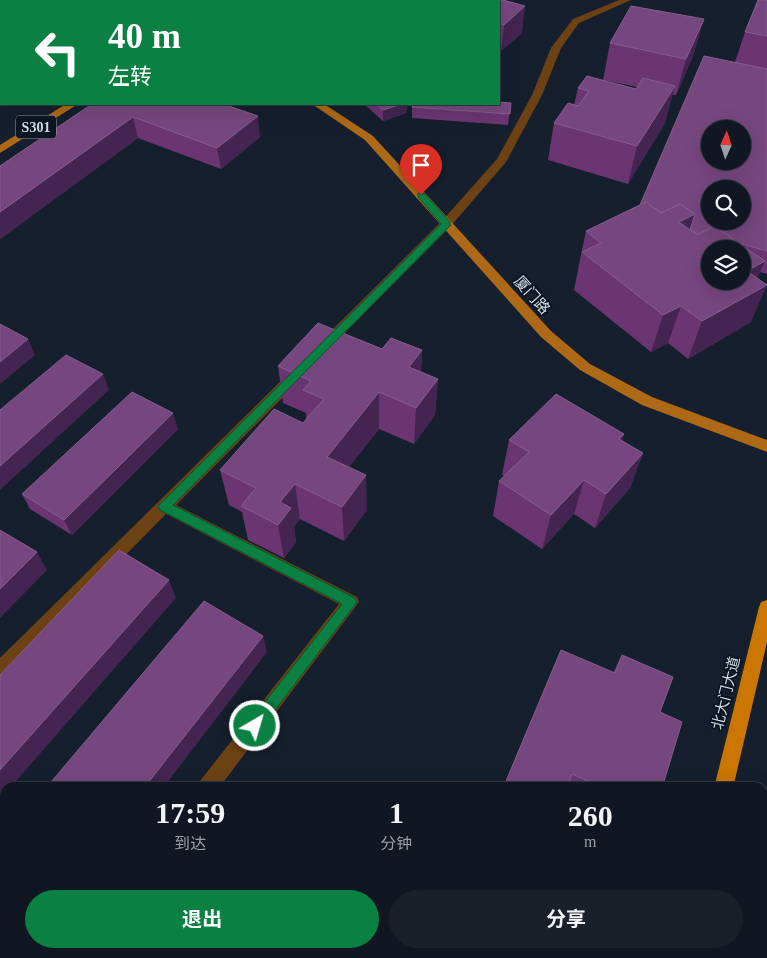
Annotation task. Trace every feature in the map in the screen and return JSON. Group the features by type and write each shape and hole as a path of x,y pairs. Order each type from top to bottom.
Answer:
{"highway":[{"name":"北大门大道","path":"724,782 767,607"}],"main road":[{"name":"S301","path":"0,150 71,105"},
{"name":"厦门路","path":"319,105 369,138 546,334 585,367 647,401 767,446"}],"street":[{"path":"319,351 446,224 502,160 537,95 556,48 576,21 627,0"},
{"path":"0,670 305,365"},
{"path":"164,506 351,602 212,782"}],"building":[{"path":"500,0 525,6 504,25 500,23"},
{"path":"758,0 767,0 767,36 745,32"},
{"path":"631,6 704,19 686,59 610,43"},
{"path":"704,56 767,69 767,251 751,247 751,240 731,240 732,238 720,230 751,230 751,180 701,180 701,230 706,230 699,234 690,230 695,214 680,204 661,213 646,202 640,205"},
{"path":"587,76 636,89 643,78 675,86 637,146 554,123 568,103 578,106 589,91 578,88"},
{"path":"500,102 511,103 510,114 412,107 413,105 500,105"},
{"path":"91,105 226,105 258,116 217,148 133,117 0,212 0,166"},
{"path":"377,105 399,105 383,110"},
{"path":"646,202 661,213 680,204 695,214 679,222 697,235 706,230 720,230 732,238 728,240 701,240 701,290 751,290 751,274 767,285 702,321 681,306 663,315 582,252 601,243 586,231"},
{"path":"751,252 765,261 751,269"},
{"path":"318,323 382,349 391,338 422,350 409,367 438,379 416,408 379,392 327,457 366,475 342,507 295,484 280,502 291,508 278,525 241,506 256,488 220,470 274,409 303,423 324,399 303,390 311,381 278,366"},
{"path":"0,324 28,339 0,362"},
{"path":"66,355 103,374 0,466 0,410"},
{"path":"132,392 173,413 64,520 22,494"},
{"path":"556,394 624,434 619,439 643,453 606,494 584,480 551,515 499,481 529,452 509,440"},
{"path":"0,530 37,552 0,589"},
{"path":"119,550 169,580 0,770 0,675"},
{"path":"204,601 263,636 149,782 51,782"},
{"path":"561,650 615,673 622,655 673,677 660,712 682,722 664,782 590,782 572,774 569,782 506,781"}],"route":[{"path":"255,726 351,602 164,506 446,224 421,195"}]}
